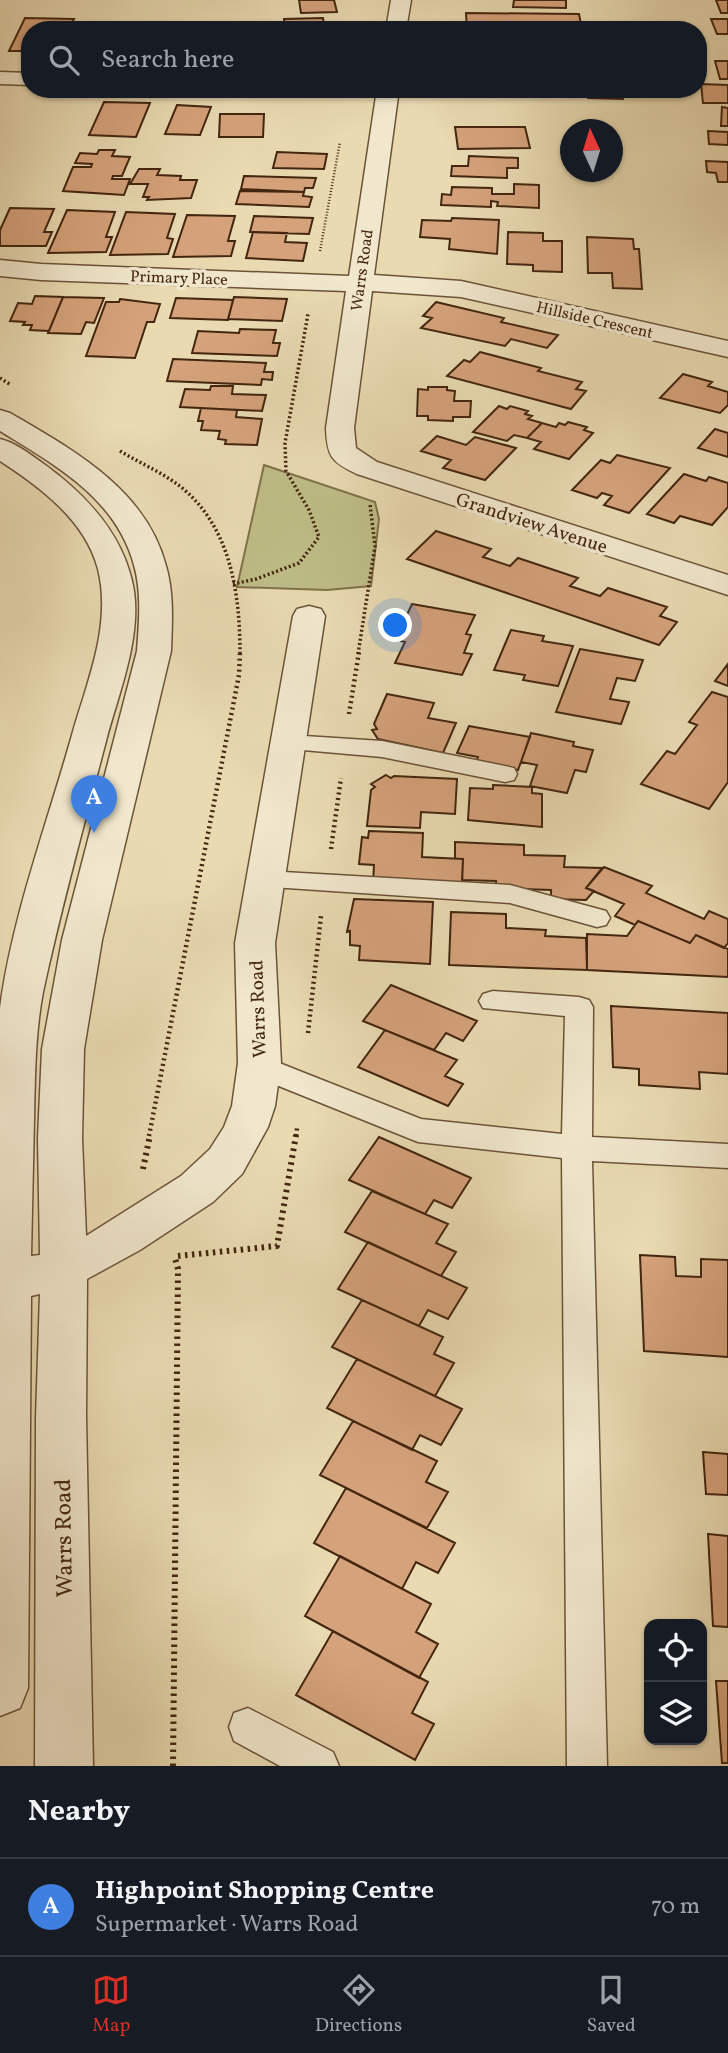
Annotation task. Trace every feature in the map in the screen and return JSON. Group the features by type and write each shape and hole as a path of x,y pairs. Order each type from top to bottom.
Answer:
{"street":[{"path":"398,21 401,0"},
{"path":"0,78 21,79"},
{"name":"Warrs Road","path":"341,450 340,428 387,98"},
{"name":"Primary Place","path":"0,268 41,272 360,278"},
{"name":"Hillside Crescent","path":"360,278 461,289 728,349"},
{"path":"12,405 120,505 137,528 155,581 158,615 154,651 82,940 63,1049 60,1138 64,1269"},
{"path":"0,448 36,471 91,521 102,539 113,567 119,593 117,629 110,661 40,916 22,997 14,1061 9,1150 0,1688"},
{"name":"Grandview Avenue","path":"341,450 349,459 367,468 728,584"},
{"name":"Warrs Road","path":"8,1280 64,1269 124,1237 194,1193 218,1172 233,1153 246,1126 258,1083 261,1039 254,965 309,616"},
{"name":"Warrs Road","path":"64,1269 61,1417 64,1766"}],"lane":[{"path":"289,743 382,749 505,774"},
{"path":"266,880 510,894 597,918"},
{"path":"493,1001 579,1007 577,1148 587,1766"},
{"path":"259,1066 418,1130 577,1148 728,1156"},
{"path":"248,1727 319,1766"}],"path":[{"path":"0,378 12,405"},
{"path":"117,449 187,492 203,509 219,535 230,565 240,625 239,675 143,1163 143,1185 160,1214 178,1269 173,1766"}],"shaded area":[{"path":"264,465 375,502 379,519 371,586 327,590 237,587"}],"building":[{"path":"299,0 334,0 337,12 301,13"},
{"path":"514,0 566,0 566,8 513,7"},
{"path":"716,0 728,0 728,13 721,13"},
{"path":"466,13 579,14 580,21 466,21"},
{"path":"25,18 74,19 73,21 24,21"},
{"path":"323,18 324,21 284,21"},
{"path":"711,19 728,19 728,34 717,34"},
{"path":"21,26 21,51 9,51"},
{"path":"715,61 728,61 728,79 720,79"},
{"path":"707,84 728,85 728,103 703,103 702,98 707,98"},
{"path":"104,102 150,103 136,137 89,135"},
{"path":"177,105 211,107 200,135 165,134"},
{"path":"722,107 728,108 728,126 721,126"},
{"path":"220,114 264,114 263,137 219,137"},
{"path":"455,127 525,127 530,148 458,149"},
{"path":"708,131 728,132 728,145 709,144"},
{"path":"99,150 115,150 112,156 130,157 122,176 113,176 112,179 130,179 124,195 63,191 73,167 91,167 92,164 75,163 80,153 97,154"},
{"path":"277,152 327,154 324,169 273,168"},
{"path":"469,156 518,158 518,168 507,168 507,178 451,176 452,166 468,166"},
{"path":"706,161 728,162 728,182 718,182 716,173 707,172"},
{"path":"139,169 160,169 157,175 181,176 180,180 197,180 191,198 147,200 149,197 143,197 148,184 130,184"},
{"path":"244,176 316,178 313,188 305,188 304,192 241,189"},
{"path":"514,184 539,185 539,208 497,206 498,202 491,201 491,207 441,205 442,194 451,195 452,187 492,188 492,194 514,194"},
{"path":"240,191 304,192 303,196 312,197 309,207 236,204"},
{"path":"10,208 54,209 44,232 52,232 46,246 0,246 0,230"},
{"path":"67,210 115,212 106,237 112,237 106,252 48,253"},
{"path":"126,212 175,214 167,238 173,239 168,254 110,255"},
{"path":"187,215 235,216 228,241 235,241 231,256 173,257"},
{"path":"254,216 313,218 309,234 250,232"},
{"path":"452,218 499,220 497,254 449,249 450,239 420,237 422,220 451,221"},
{"path":"253,232 287,233 285,242 307,243 303,261 246,258"},
{"path":"508,232 543,233 543,241 562,241 562,272 533,271 533,265 507,264"},
{"path":"587,237 633,239 634,249 639,249 642,289 613,288 612,273 588,273"},
{"path":"35,296 63,297 49,331 30,330 32,325 10,321 18,303 32,304"},
{"path":"63,297 104,298 94,323 86,322 81,334 48,333"},
{"path":"234,297 287,299 282,321 228,319"},
{"path":"176,298 233,300 228,320 170,318"},
{"path":"120,299 160,304 154,322 147,322 135,358 86,356 106,302 119,302"},
{"path":"436,302 504,318 501,322 558,335 547,348 511,339 505,346 421,328 432,318 423,316"},
{"path":"240,329 276,330 273,343 280,343 277,356 192,353 198,331 239,333"},
{"path":"480,352 582,382 576,389 586,391 571,409 447,376 464,360 470,362"},
{"path":"173,359 266,363 264,372 273,372 272,380 262,379 261,385 167,381"},
{"path":"683,374 712,382 708,386 728,392 728,405 720,413 660,398"},
{"path":"211,386 233,386 232,394 266,395 262,411 180,407 185,389 210,390"},
{"path":"428,387 447,387 447,390 455,391 454,401 471,401 470,417 453,417 453,421 428,420 428,416 417,416 418,389 428,390"},
{"path":"499,406 528,411 525,414 532,416 528,419 542,423 527,438 514,435 507,441 473,432"},
{"path":"201,408 237,410 236,417 262,419 257,445 225,444 226,440 218,439 220,431 201,430 203,421 198,421"},
{"path":"568,422 587,427 584,430 593,433 569,459 534,449 541,442 527,438 542,423 556,427 559,423 565,425"},
{"path":"715,429 728,433 728,457 698,448"},
{"path":"437,436 466,445 475,437 516,448 485,480 443,468 451,460 421,451"},
{"path":"617,455 670,468 629,513 604,505 612,496 602,493 597,498 572,490 601,460 610,463"},
{"path":"684,474 706,481 709,477 728,483 728,507 712,525 680,516 674,523 647,514"},
{"path":"436,531 491,549 483,557 510,566 518,558 578,578 570,586 600,596 608,588 667,607 660,616 677,622 659,645 407,559"},
{"path":"412,604 475,615 466,634 471,635 464,653 472,654 462,675 395,663 405,642 401,641 410,624 403,623"},
{"path":"511,630 544,636 542,641 573,646 558,686 523,680 525,675 494,670"},
{"path":"580,649 643,660 635,681 617,678 610,699 629,702 621,724 556,712"},
{"path":"728,664 728,686 715,681"},
{"path":"712,692 728,697 728,782 709,809 641,784 667,751 675,754 697,725 689,722"},
{"path":"387,694 434,703 428,718 456,723 443,753 378,739 372,730 377,729 374,724"},
{"path":"469,726 530,737 518,770 476,762 478,757 457,753"},
{"path":"531,733 574,742 573,746 593,750 586,772 575,770 567,793 530,786 537,765 521,762"},
{"path":"386,775 391,778 457,779 455,814 421,812 420,828 367,826 371,790 375,787 371,784"},
{"path":"493,785 532,787 532,793 542,794 542,827 468,820 470,788 493,789"},
{"path":"369,831 423,833 422,857 463,859 462,887 373,883 374,865 359,864 362,837 368,838"},
{"path":"455,842 524,845 524,855 565,856 564,867 602,868 586,888 594,891 586,900 551,899 551,890 496,888 496,881 462,880 463,859 455,859"},
{"path":"604,867 652,886 646,893 704,919 709,911 728,919 728,943 724,948 696,935 690,943 638,921 635,925 615,916 624,904 586,888"},
{"path":"354,899 433,902 430,964 359,960 360,946 350,945 350,931 347,932"},
{"path":"451,912 506,914 506,928 546,930 545,936 586,938 587,970 449,965"},
{"path":"638,921 690,943 696,935 728,949 728,977 587,970 587,934 627,936"},
{"path":"391,985 477,1021 463,1041 446,1033 434,1050 363,1021"},
{"path":"611,1006 728,1013 728,1074 699,1072 700,1089 639,1085 639,1069 613,1067"},
{"path":"385,1030 457,1060 445,1076 463,1084 448,1106 358,1067"},
{"path":"379,1137 471,1178 452,1208 434,1200 425,1214 349,1180"},
{"path":"372,1191 448,1224 436,1243 456,1252 441,1276 345,1232"},
{"path":"368,1242 467,1288 448,1319 428,1310 419,1326 338,1289"},
{"path":"640,1255 675,1257 676,1276 701,1277 701,1259 728,1260 728,1357 644,1351"},
{"path":"362,1300 443,1337 434,1354 454,1363 435,1396 332,1347"},
{"path":"357,1359 462,1409 441,1445 420,1435 412,1450 327,1408"},
{"path":"353,1421 437,1461 426,1482 448,1492 427,1528 320,1475"},
{"path":"703,1452 728,1454 728,1495 706,1494"},
{"path":"346,1488 455,1543 438,1573 416,1562 402,1589 314,1543"},
{"path":"708,1534 728,1536 728,1627 713,1626"},
{"path":"340,1556 431,1604 416,1632 438,1644 419,1678 305,1616"},
{"path":"333,1631 428,1682 412,1713 434,1724 415,1760 296,1695"},
{"path":"716,1681 728,1681 728,1763 722,1763"}],"place":[{"name":"Highpoint Shopping Centre","path":"94,833"}]}
